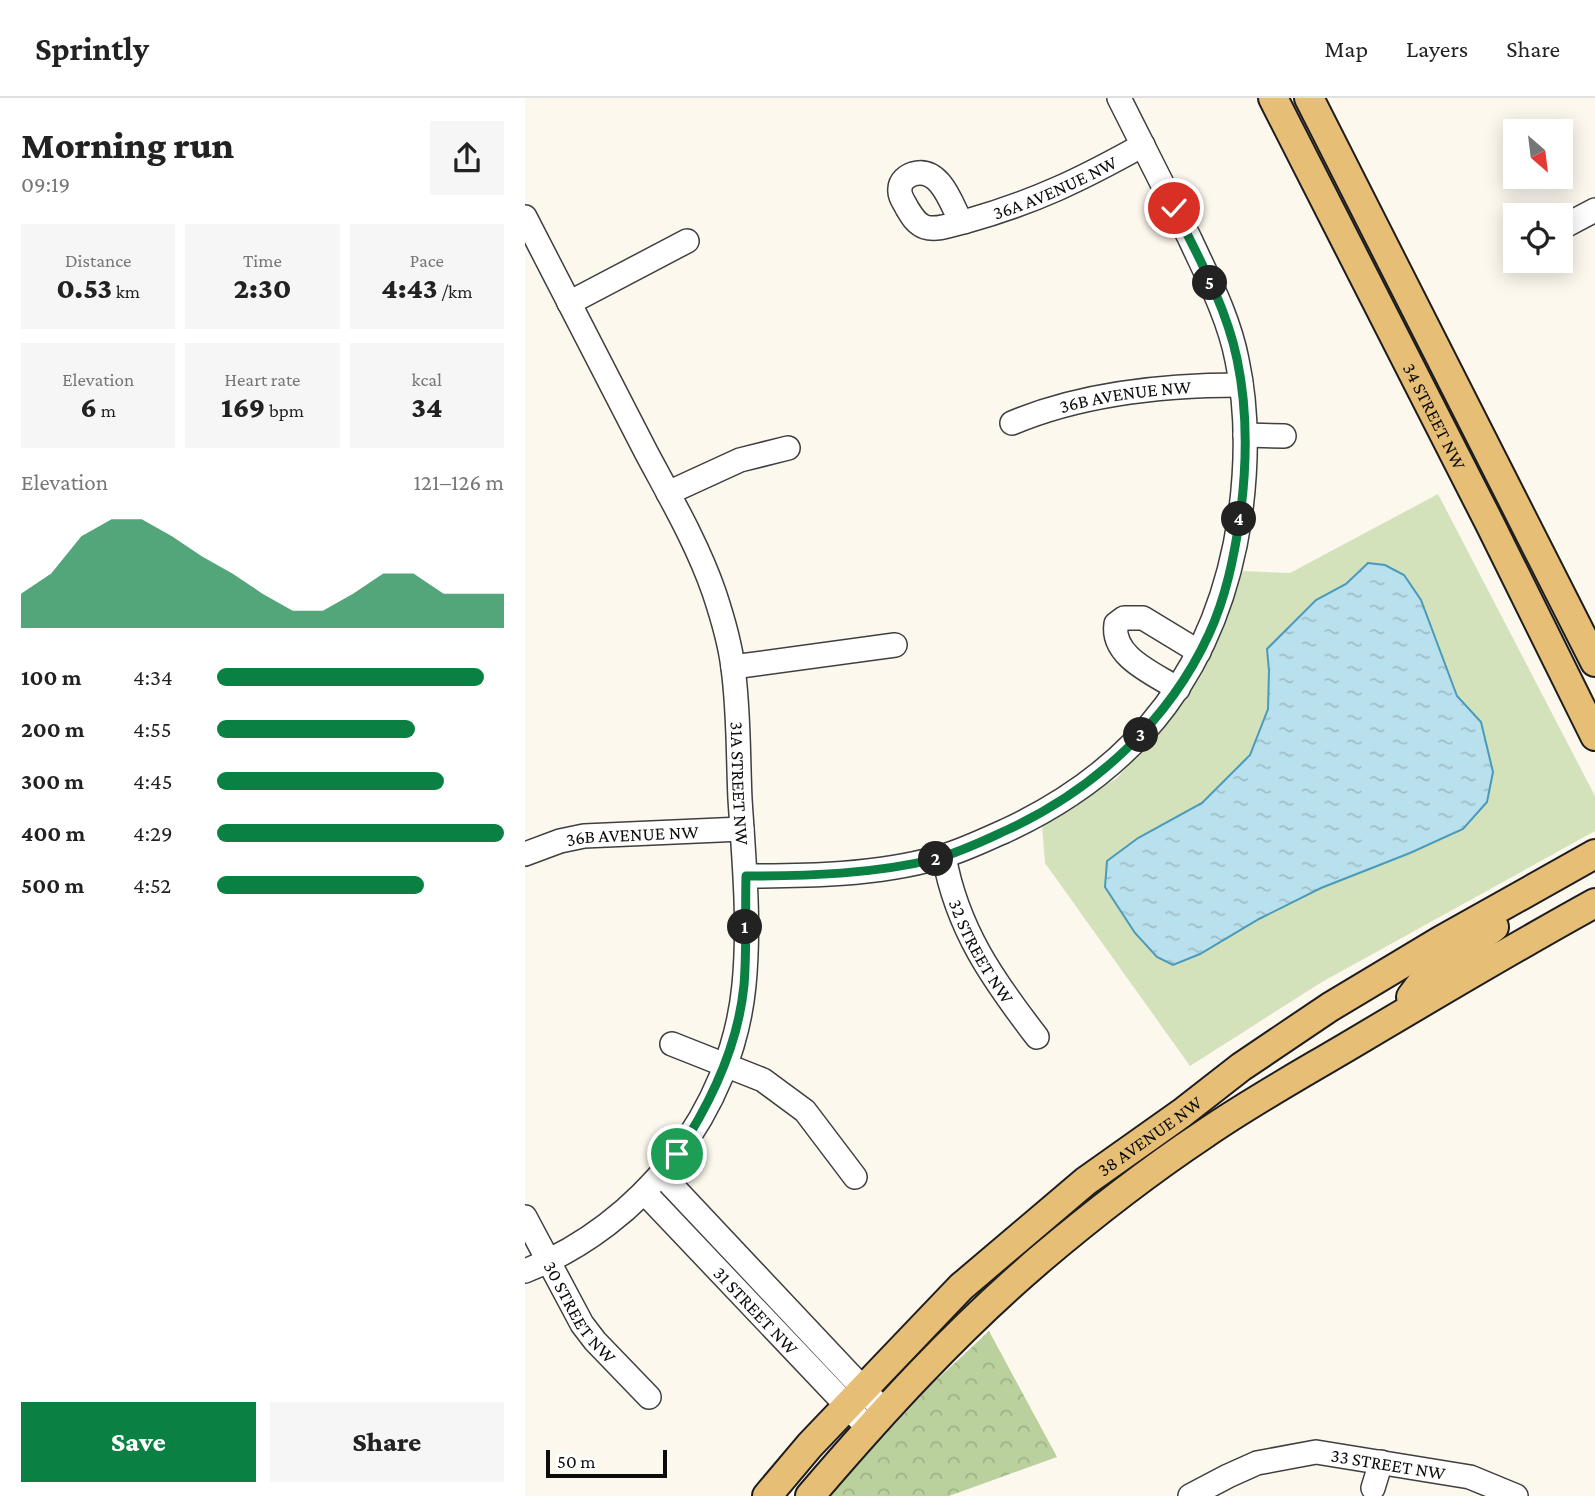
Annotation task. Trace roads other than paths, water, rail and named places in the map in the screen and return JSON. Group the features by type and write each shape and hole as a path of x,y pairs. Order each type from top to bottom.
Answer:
{"main road":[{"name":"34 STREET NW","path":"1273,98 1595,736"},
{"name":"34 STREET NW","path":"1309,98 1595,662"},
{"name":"38 AVENUE NW","path":"767,1496 810,1445 961,1287 1086,1181 1241,1067 1330,1007 1440,941 1595,855"},
{"path":"1552,927 1569,901 1595,885"},
{"path":"1407,1011 1410,998 1420,985 1492,929 1532,891"},
{"name":"38 AVENUE NW","path":"810,1496 876,1420 958,1336 1038,1261 1118,1197 1203,1135 1407,1011 1595,903"},
{"path":"1552,927 1595,919"},
{"path":"1364,988 1383,993 1396,1000 1407,1011"}],"street":[{"path":"746,876 885,868 944,856 1022,823 1057,804 1092,779 1139,738 1178,689 1199,652 1220,606 1235,553 1244,488 1246,418 1229,328 1201,263 1119,98"},
{"name":"36A AVENUE NW","path":"961,222 1014,207 1072,184 1143,145"},
{"path":"1573,222 1595,210"},
{"name":"31A STREET NW","path":"525,1271 548,1262 601,1230 644,1192 661,1174 706,1109 738,1025 744,984 746,876 733,667 713,589 667,493 526,221"},
{"path":"569,303 687,241"},
{"name":"36B AVENUE NW","path":"1012,423 1073,402 1115,395 1189,386 1241,385"},
{"path":"1245,435 1285,436"},
{"path":"667,493 740,460 788,448"},
{"path":"1178,689 1122,652 1115,632 1116,624 1124,618 1143,618 1199,652"},
{"path":"733,667 895,645"},
{"name":"36B AVENUE NW","path":"525,854 560,841 584,836 742,829"},
{"name":"32 STREET NW","path":"944,856 960,917 971,940 1001,989 1037,1037"},
{"path":"673,1044 763,1080 805,1111 855,1177"},
{"name":"31 STREET NW","path":"661,1174 876,1420"},
{"name":"31 STREET NW","path":"644,1192 856,1397"},
{"name":"30 STREET NW","path":"525,1217 570,1305 588,1333 649,1397"},
{"name":"33 STREET NW","path":"1190,1496 1257,1463 1316,1452 1470,1477 1516,1496"},
{"path":"1373,1488 1381,1462"}],"water":[{"path":"1368,563 1385,565 1404,575 1421,600 1457,696 1481,722 1493,772 1487,802 1463,829 1321,888 1259,919 1200,954 1173,965 1157,957 1135,933 1105,887 1107,861 1138,838 1202,803 1250,755 1268,709 1267,649 1316,600 1346,584"}]}
